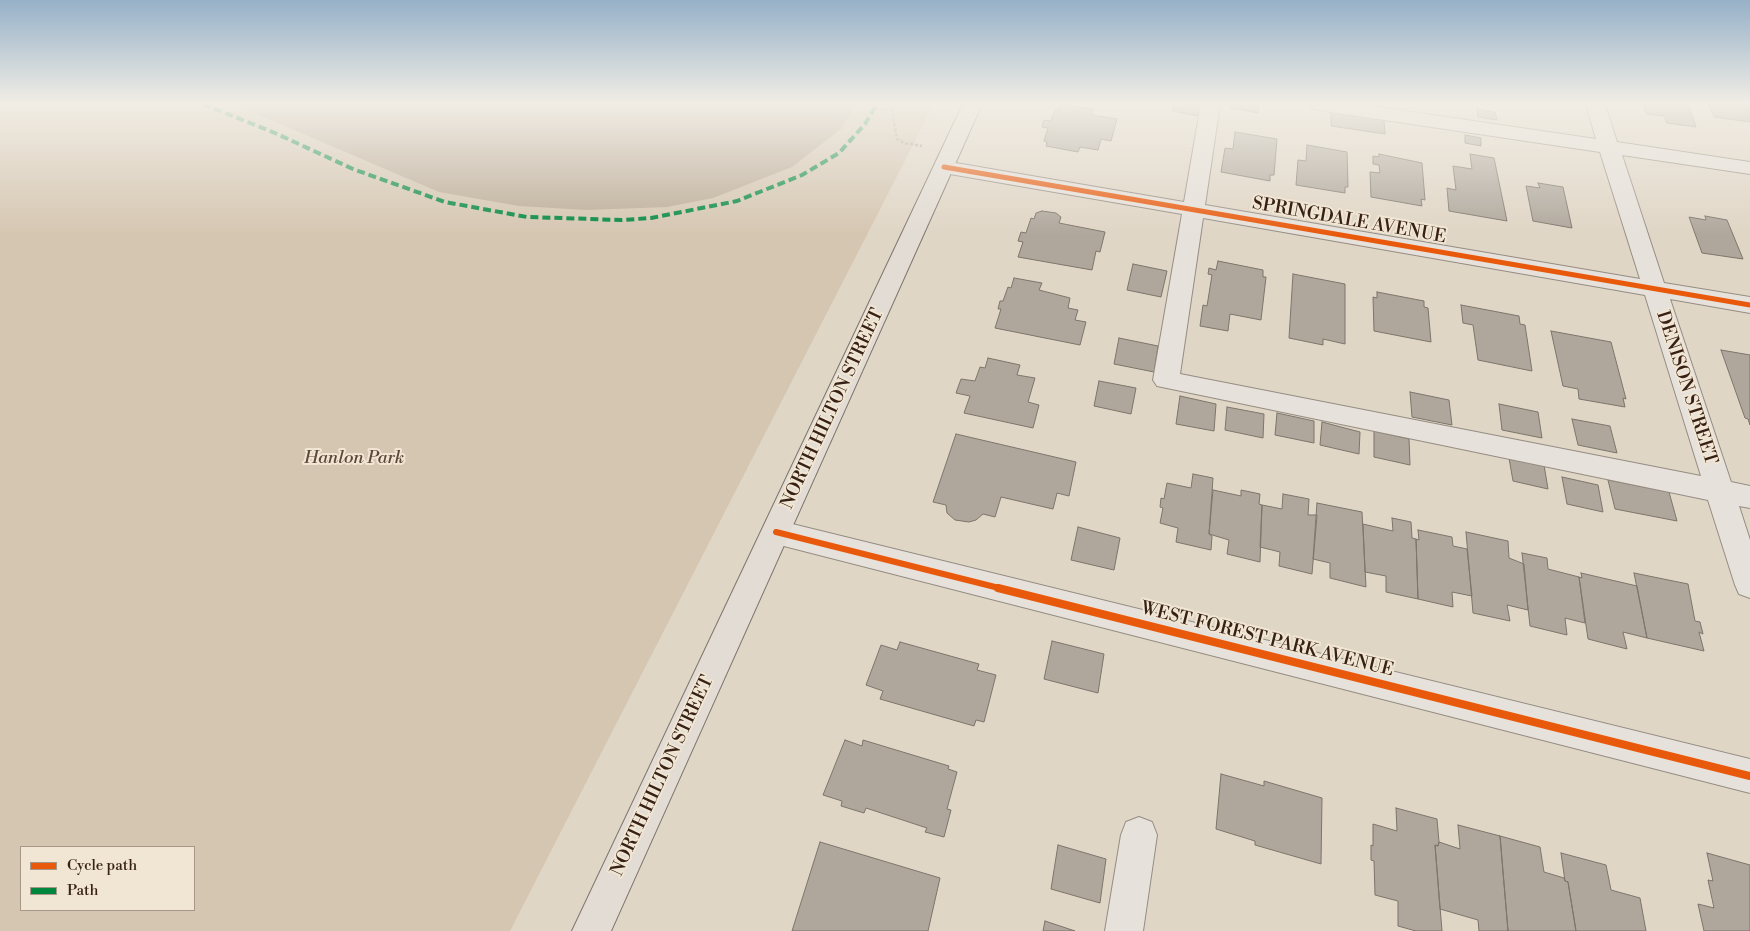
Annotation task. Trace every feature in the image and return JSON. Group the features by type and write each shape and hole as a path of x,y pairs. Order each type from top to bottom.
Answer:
{"main road":[{"name":"NORTH HILTON STREET","path":"591,931 953,147"}],"street":[{"path":"1204,147 1166,380 1750,496"},
{"path":"1605,147 1750,168"},
{"name":"DENISON STREET","path":"1609,148 1750,585"},
{"name":"SPRINGDALE AVENUE","path":"944,167 1750,305"},
{"name":"WEST FOREST PARK AVENUE","path":"776,532 1750,776"},
{"path":"1124,931 1139,836"}],"green space":[{"name":"Hanlon Park","path":"0,147 912,147 510,931 0,931"}],"shaded area":[{"path":"335,147 817,147 792,167 713,198 667,207 586,210 519,206 439,192"}],"building":[{"path":"1054,147 1080,147 1078,152"},
{"path":"1083,147 1099,147 1098,150"},
{"path":"1233,147 1276,147 1274,175 1270,175 1270,181 1221,172 1225,148 1233,149"},
{"path":"1307,147 1321,147 1347,152 1348,187 1345,187 1345,193 1296,185 1298,160 1306,161"},
{"path":"1379,154 1422,163 1425,200 1421,199 1422,206 1371,197 1370,172 1380,173 1379,165 1373,164 1373,156 1379,157"},
{"path":"1470,154 1494,158 1507,221 1449,211 1447,188 1456,190 1453,166 1472,169"},
{"path":"1538,183 1563,187 1572,228 1533,221 1526,186 1540,188"},
{"path":"1042,211 1056,213 1061,217 1059,223 1105,232 1100,252 1096,251 1092,270 1018,257 1023,242 1018,241 1021,232 1026,233 1031,218 1034,219 1036,213"},
{"path":"1705,216 1727,220 1743,259 1702,253 1689,217 1706,220"},
{"path":"1218,261 1263,270 1263,277 1266,277 1261,320 1230,314 1228,331 1200,326 1203,305 1207,306 1212,275 1208,274 1209,268 1216,270"},
{"path":"1133,264 1167,271 1161,297 1127,290"},
{"path":"1293,274 1345,284 1345,344 1323,339 1323,345 1289,338"},
{"path":"1014,278 1042,283 1039,290 1070,298 1068,308 1078,310 1075,320 1086,322 1080,345 995,328 1001,309 998,309 1000,301 1003,301 1008,287 1011,288"},
{"path":"1377,292 1424,301 1424,307 1428,308 1431,342 1374,331 1373,297 1377,298"},
{"path":"1461,305 1519,316 1520,324 1525,325 1532,371 1478,360 1473,325 1463,323"},
{"path":"1551,331 1611,342 1626,399 1623,398 1625,407 1579,399 1578,389 1563,386"},
{"path":"1119,338 1158,346 1154,372 1114,364"},
{"path":"1721,350 1750,355 1750,425 1748,419 1745,418"},
{"path":"988,358 1020,365 1017,375 1035,378 1028,402 1039,405 1033,428 964,413 970,396 956,393 961,379 975,381 980,367 985,368"},
{"path":"1099,381 1136,388 1131,414 1094,406"},
{"path":"1410,392 1449,400 1452,425 1412,417"},
{"path":"1180,396 1216,404 1214,431 1176,424"},
{"path":"1499,404 1538,412 1542,438 1502,430"},
{"path":"1227,407 1264,414 1263,438 1225,430"},
{"path":"1277,413 1314,421 1314,443 1275,435"},
{"path":"1572,419 1610,426 1617,453 1578,445"},
{"path":"1322,422 1360,432 1359,454 1320,445"},
{"path":"1374,431 1409,439 1410,465 1374,457"},
{"path":"956,434 1076,462 1069,496 1057,493 1053,509 1001,497 995,517 983,514 976,520 969,522 955,520 947,513 946,505 933,502"},
{"path":"1509,458 1544,465 1548,489 1513,481"},
{"path":"1193,474 1213,478 1209,534 1212,536 1211,550 1176,542 1178,528 1160,523 1163,508 1160,507 1161,498 1164,499 1167,483 1191,488"},
{"path":"1562,477 1598,485 1603,512 1567,504"},
{"path":"1608,480 1669,492 1677,521 1615,509"},
{"path":"1213,490 1241,496 1241,490 1260,494 1259,504 1262,505 1260,562 1227,554 1229,540 1209,534"},
{"path":"1283,494 1309,499 1308,515 1317,515 1312,574 1279,566 1280,552 1260,547 1262,505 1282,509"},
{"path":"1317,503 1362,512 1366,587 1330,578 1330,563 1313,559"},
{"path":"1392,518 1411,522 1412,538 1416,539 1418,599 1386,592 1386,576 1365,572 1363,524 1393,531"},
{"path":"1078,527 1120,538 1114,570 1071,560"},
{"path":"1418,530 1452,537 1453,546 1467,549 1472,596 1452,592 1453,607 1418,599 1416,539 1419,540"},
{"path":"1466,532 1508,541 1509,558 1524,564 1528,610 1507,605 1510,621 1473,613"},
{"path":"1522,553 1547,558 1548,569 1579,577 1585,623 1565,618 1567,635 1530,626"},
{"path":"1581,573 1637,586 1647,638 1623,632 1627,649 1588,639 1579,577 1582,578"},
{"path":"1634,573 1688,584 1695,621 1700,622 1703,634 1699,632 1704,651 1647,638"},
{"path":"1052,641 1104,654 1098,693 1044,679"},
{"path":"900,642 979,664 977,670 996,675 984,722 976,720 974,726 880,699 883,691 866,685 881,645 897,650"},
{"path":"845,740 862,746 863,740 949,766 948,769 957,772 947,809 951,810 944,837 925,832 927,828 866,808 864,813 841,806 842,801 823,795"},
{"path":"1221,774 1264,786 1264,781 1322,798 1321,864 1255,845 1255,841 1216,829"},
{"path":"1396,808 1437,819 1439,842 1438,846 1435,845 1442,931 1416,931 1398,926 1398,901 1375,895 1374,861 1371,860 1373,824 1397,831"},
{"path":"1458,825 1500,836 1508,931 1479,931 1478,920 1440,909 1435,845 1438,846 1439,842 1460,849"},
{"path":"1500,836 1540,847 1544,872 1564,878 1568,882 1576,931 1508,931"},
{"path":"820,842 940,878 928,931 792,931"},
{"path":"1058,845 1106,859 1100,903 1051,889"},
{"path":"1561,853 1606,865 1611,890 1640,898 1646,931 1576,931"},
{"path":"1707,853 1750,865 1750,931 1704,931 1698,904 1714,908 1708,880 1713,881"},
{"path":"1045,921 1075,931 1043,931"}],"marked path":[{"path":"306,147 353,169 445,202 527,217 622,220 651,218 737,201 802,175 839,153 844,147"}],"cycle path":[{"path":"944,167 1750,305"},
{"path":"776,532 1750,776"}]}
